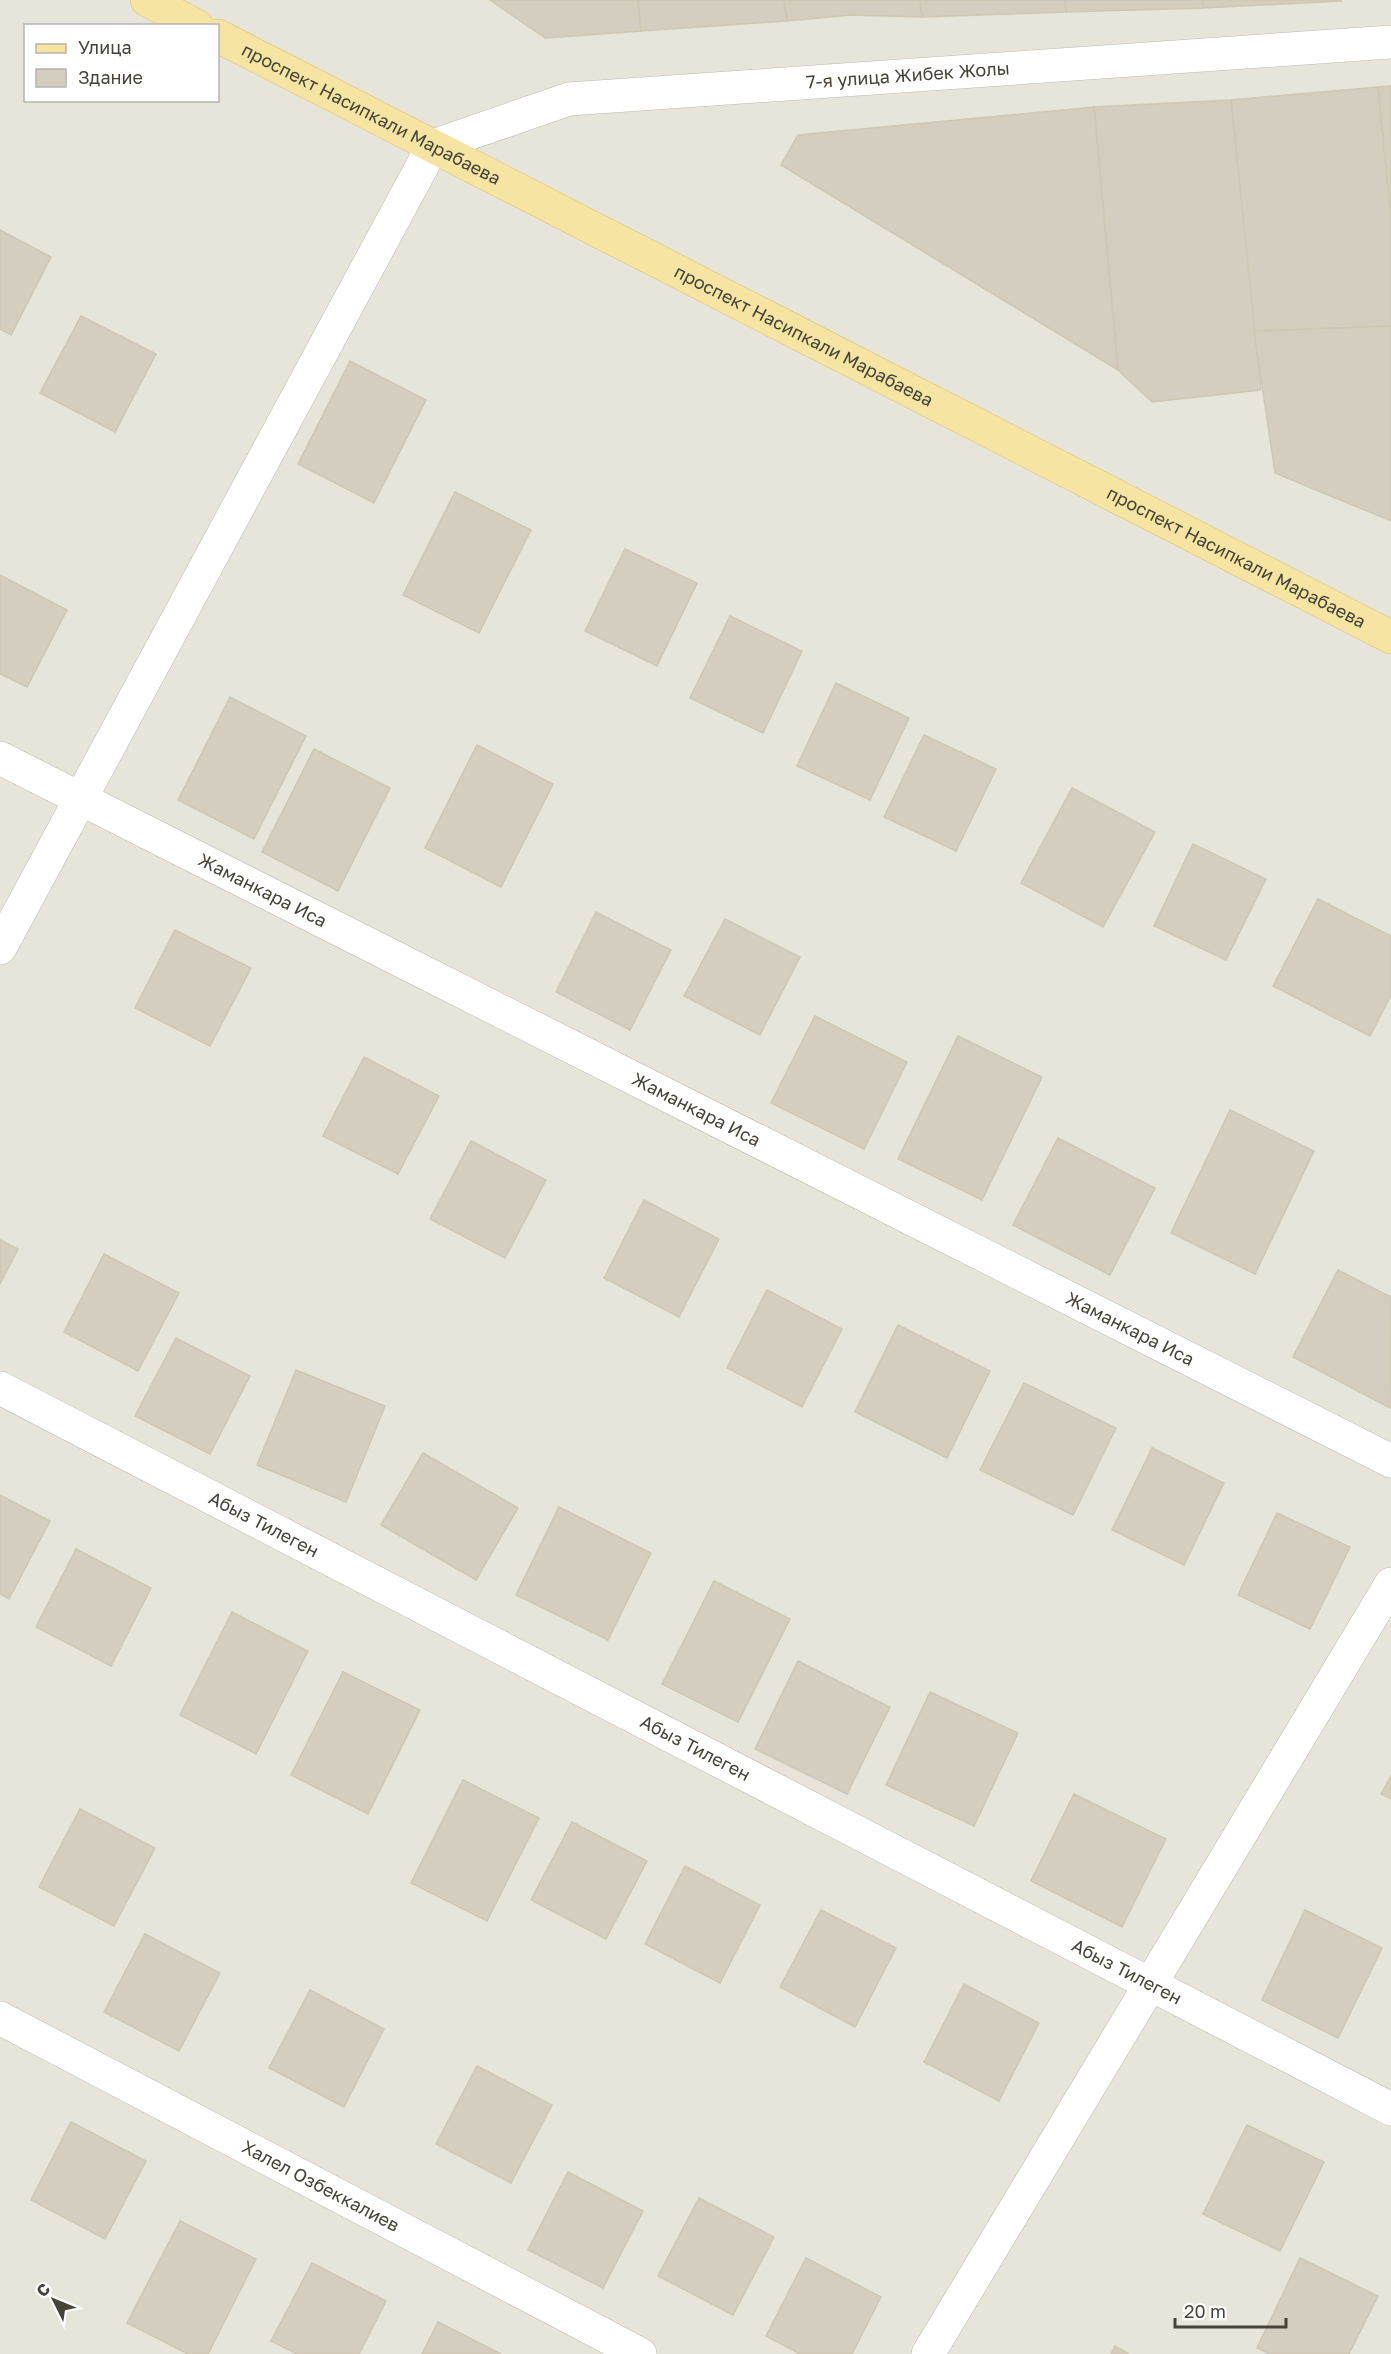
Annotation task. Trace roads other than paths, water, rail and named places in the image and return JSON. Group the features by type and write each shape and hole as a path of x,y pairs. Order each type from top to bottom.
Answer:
{"main road":[{"path":"147,0 193,24"},
{"name":"проспект Насипкали Марабаева","path":"219,37 1391,637"}],"street":[{"name":"7-я улица Жибек Жолы","path":"433,146 569,99 1391,42"},
{"path":"0,948 433,146"},
{"name":"Жаманкара Иса","path":"0,758 1391,1461"},
{"name":"Абыз Тилеген","path":"0,1388 1391,2109"},
{"path":"928,2354 1391,1584"},
{"name":"Халел Озбеккалиев","path":"0,2018 640,2354"}]}
